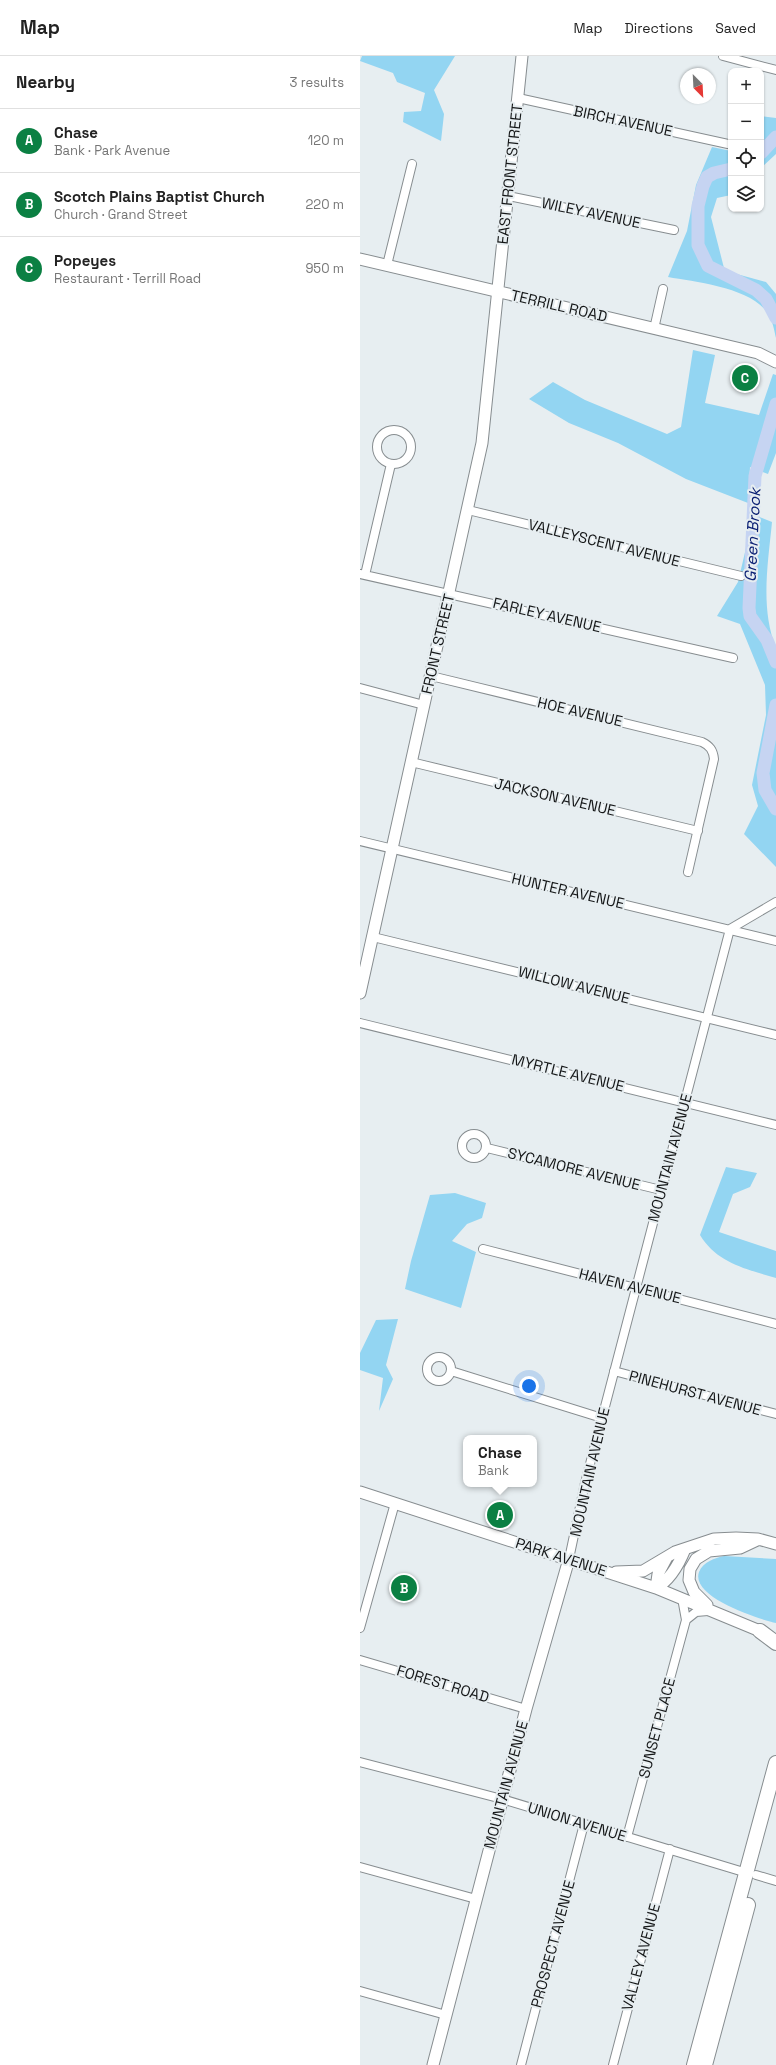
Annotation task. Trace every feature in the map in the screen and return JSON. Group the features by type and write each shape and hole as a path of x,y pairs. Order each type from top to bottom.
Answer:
{"highway":[{"path":"760,1631 776,1631"},
{"path":"760,1631 776,1643"},
{"path":"705,2065 776,1763"},
{"path":"694,2065 751,1874 776,1799"}],"street":[{"name":"EAST FRONT STREET","path":"498,292 522,56"},
{"path":"723,56 776,70"},
{"name":"BIRCH AVENUE","path":"518,98 728,144"},
{"path":"387,265 412,164"},
{"name":"WILEY AVENUE","path":"508,196 674,230"},
{"name":"TERRILL ROAD","path":"360,259 775,357"},
{"path":"654,329 663,289"},
{"name":"FRONT STREET","path":"360,993 363,969 373,936 468,510 482,437 498,292"},
{"path":"394,429 399,430 408,436 411,447 405,460 401,463 391,464 381,458 376,447 377,441 383,433 394,429"},
{"path":"362,574 391,464"},
{"name":"VALLEYSCENT AVENUE","path":"468,510 741,576"},
{"name":"FARLEY AVENUE","path":"362,574 733,658"},
{"name":"HOE AVENUE","path":"431,676 702,742 711,748 713,753 713,764 698,831"},
{"path":"360,688 424,705"},
{"name":"JACKSON AVENUE","path":"412,762 698,831"},
{"path":"688,872 698,831"},
{"name":"HUNTER AVENUE","path":"360,841 776,941"},
{"path":"730,929 776,902"},
{"name":"MOUNTAIN AVENUE","path":"433,2065 526,1709 569,1559 583,1491 730,929"},
{"name":"WILLOW AVENUE","path":"373,936 776,1035"},
{"name":"MYRTLE AVENUE","path":"360,1023 685,1101 776,1125"},
{"name":"SYCAMORE AVENUE","path":"487,1148 661,1190"},
{"name":"HAVEN AVENUE","path":"483,1249 776,1324"},
{"path":"450,1371 602,1418"},
{"name":"PINEHURST AVENUE","path":"614,1371 776,1414"},
{"name":"PARK AVENUE","path":"360,1492 656,1588 760,1631"},
{"path":"360,1628 395,1503"},
{"path":"606,1572 643,1571 675,1552 714,1539 758,1539 776,1544"},
{"path":"714,1611 698,1597 691,1586 689,1576 694,1563 701,1554 709,1551 740,1548 758,1539"},
{"path":"656,1588 669,1577 680,1562 686,1549"},
{"path":"656,1588 658,1574 666,1558"},
{"name":"SUNSET PLACE","path":"627,1836 686,1620 682,1598"},
{"path":"686,1620 696,1612 714,1611"},
{"name":"FOREST ROAD","path":"360,1660 526,1709"},
{"name":"UNION AVENUE","path":"360,1762 502,1799 751,1874 776,1880"},
{"name":"PROSPECT AVENUE","path":"521,2065 584,1824"},
{"name":"VALLEY AVENUE","path":"613,2065 670,1849"},
{"path":"360,1868 476,1899"},
{"path":"360,1991 446,2015"}],"shaded area":[{"path":"362,56 455,56 434,90 444,114 441,141 403,122 404,112 421,111 425,93 397,82 393,73 360,61"},
{"path":"764,116 776,118 776,154 764,165"},
{"path":"712,147 728,150 728,196 717,198 711,217 724,268 733,273 766,282 776,294 776,338 770,317 761,305 750,298 737,292 708,284 668,277 687,231 696,185"},
{"path":"693,350 715,355 705,403 759,415 773,374 776,375 776,453 768,474 750,467 748,503 686,479 618,443 569,423 529,399 553,382 585,400 667,434 681,427"},
{"path":"749,513 772,522 766,586 768,617 776,648 776,867 744,834 758,806 752,785 766,715 765,685 740,624 717,616 738,582 746,548"},
{"path":"726,1167 757,1173 750,1187 733,1194 719,1232 776,1251 776,1278 743,1268 724,1259 707,1245 700,1235"},
{"path":"455,1193 486,1203 482,1218 467,1224 452,1241 476,1252 461,1308 405,1289 411,1261 430,1195"},
{"path":"398,1319 386,1365 393,1379 379,1411 383,1378 360,1370 360,1353 376,1320"},
{"path":"724,1556 776,1559 776,1623 741,1612 715,1598 705,1590 699,1581 699,1572 703,1566 710,1561"}],"waterway":[{"name":"Green Brook","path":"764,150 776,137"},
{"name":"Green Brook","path":"728,170 714,173 707,177 703,186 698,206 698,245 708,266 756,290 766,299 776,318"},
{"name":"Green Brook","path":"776,404 755,476 749,608 750,616 767,640 776,662"},
{"name":"Green Brook","path":"776,705 763,773 765,790 776,809"}],"place":[{"name":"Popeyes","path":"745,378"},
{"name":"Chase","path":"500,1515"},
{"name":"Scotch Plains Baptist Church","path":"404,1588"}]}
